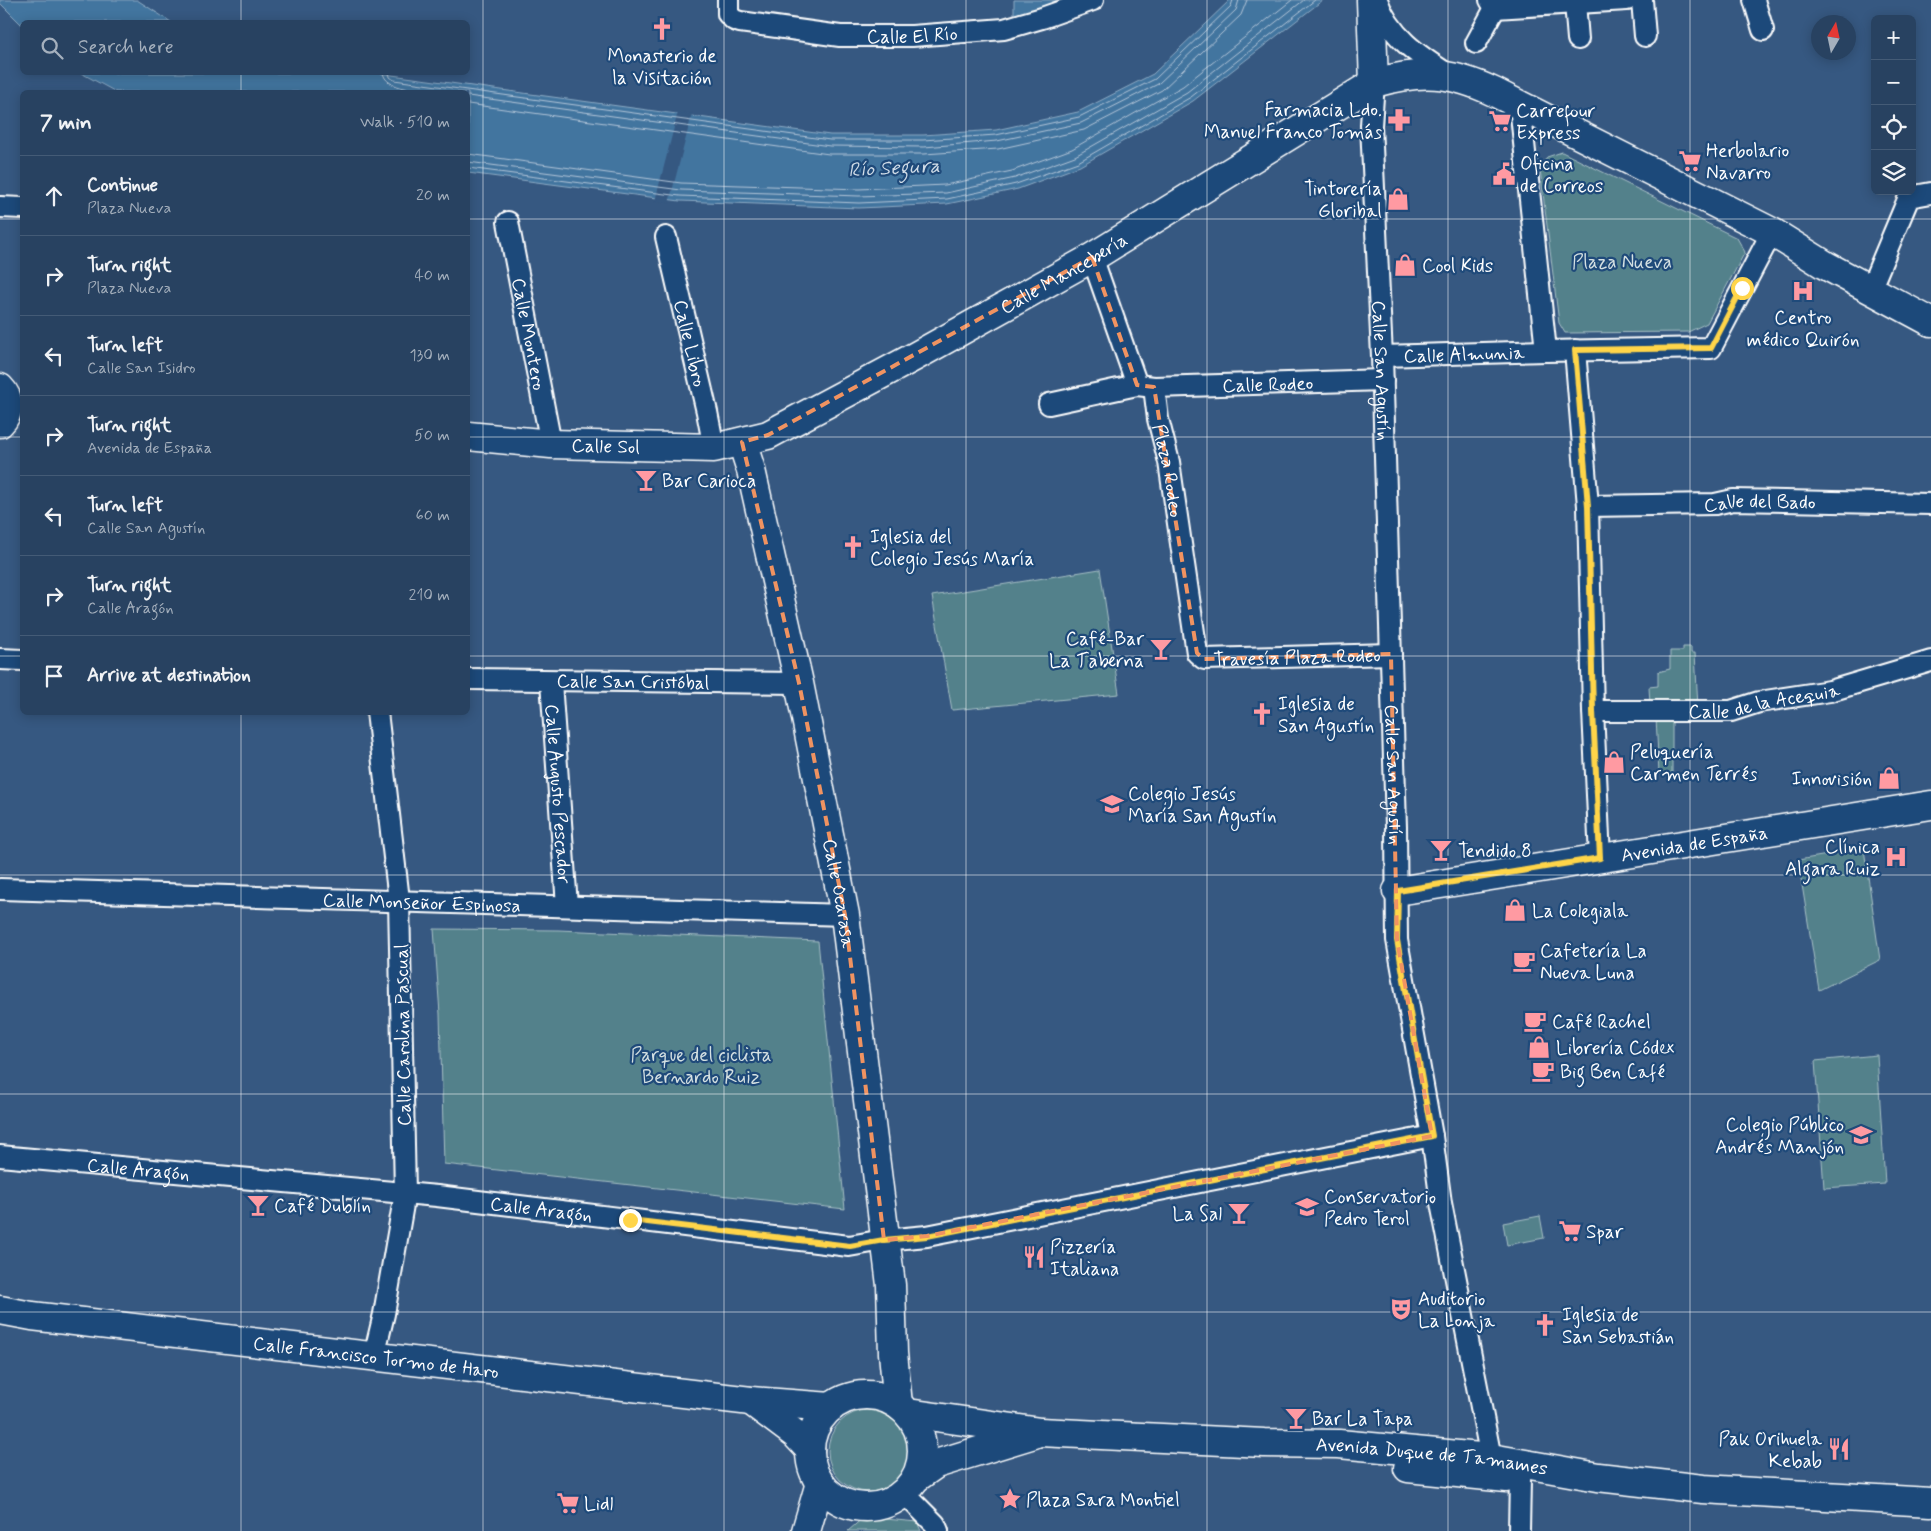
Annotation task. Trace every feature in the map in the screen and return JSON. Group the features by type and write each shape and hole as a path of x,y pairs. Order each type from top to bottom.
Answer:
{"street":[{"name":"Calle El Río","path":"729,9 749,24 831,35 883,38 1004,29 1070,4 1093,0"},
{"path":"1371,0 1374,83"},
{"path":"1377,0 1382,16 1398,38 1449,75"},
{"path":"1484,43 1493,4 1628,0"},
{"path":"1642,0 1645,36"},
{"path":"1754,0 1763,30"},
{"path":"1575,3 1578,39"},
{"name":"Calle Mancebería","path":"742,442 768,435 990,315 1092,257 1374,83 1410,75 1449,75 1470,81 1520,105"},
{"name":"Calle San Agustín","path":"1374,83 1371,125 1383,380 1398,891 1397,940 1432,1136 1441,1203 1490,1458"},
{"path":"1520,105 1546,350 1711,348 1772,232"},
{"path":"1520,105 1772,232 1825,265 1931,322"},
{"path":"1870,290 1909,197 1931,193"},
{"path":"0,207 20,208"},
{"name":"Calle Montero","path":"508,222 551,444"},
{"name":"Calle Libro","path":"666,237 714,448"},
{"path":"1049,404 1146,386 1092,257"},
{"name":"Calle Almunia","path":"1382,356 1546,350"},
{"path":"1575,350 1588,506 1593,711 1600,858"},
{"name":"Calle Rodeo","path":"1146,386 1383,380"},
{"name":"Plaza Rodeo","path":"1146,386 1158,419 1169,462 1197,653 1204,659"},
{"path":"0,388 20,393"},
{"path":"0,388 7,398 8,419"},
{"name":"Calle Sol","path":"470,436 551,444 714,448 742,442"},
{"name":"Calle Ocarasa","path":"742,442 751,470 799,684 845,915 891,1285 893,1353 903,1409"},
{"name":"Calle del Bado","path":"1588,506 1715,504 1733,500 1931,504"},
{"name":"Travesía Plaza Rodeo","path":"1204,659 1391,654"},
{"path":"0,658 20,660"},
{"name":"Calle de la Acequia","path":"1593,711 1731,711 1759,702 1830,692 1931,661"},
{"name":"Calle San Cristóbal","path":"470,679 551,682 799,684"},
{"name":"Calle Augusto Pescador","path":"551,682 567,906"},
{"name":"Calle Carolina Pascual","path":"374,1356 384,1314 405,1192 399,900 377,715"},
{"name":"Avenida de España","path":"1398,891 1931,805"},
{"name":"Calle Monseñor Espinosa","path":"0,888 845,915"},
{"name":"Calle Aragón","path":"0,1156 405,1192 850,1246 884,1240 927,1236 1432,1136"},
{"name":"Calle Francisco Tormo de Haro","path":"0,1310 32,1316 751,1401 831,1407"},
{"name":"Calle Ocarasa","path":"871,1395 893,1353"},
{"path":"857,1395 871,1395 885,1398 903,1409 918,1428 922,1444 922,1462 910,1486 891,1502 876,1506 860,1507 845,1503 831,1495 820,1483 812,1467 810,1450 816,1426 831,1407 857,1395"},
{"name":"Calle Francisco Tormo de Haro","path":"751,1401 796,1434 810,1450"},
{"name":"Avenida Duque de Tamames","path":"903,1409 1040,1432 1264,1443 1339,1444 1490,1458 1598,1478 1704,1489 1930,1501"},
{"name":"Avenida Duque de Tamames","path":"910,1486 936,1464 1040,1432"},
{"name":"Avenida Duque de Tamames","path":"1264,1443 1334,1460 1520,1479 1598,1478"},
{"path":"1519,1531 1520,1479"},
{"path":"808,1531 820,1483"},
{"path":"910,1486 938,1531"},
{"path":"808,1531 845,1503"}],"highlighted area":[{"path":"1092,257 1137,385 1154,387 1197,653 1204,659 1391,654 1397,940 1432,1136 927,1236 884,1240 845,915 799,683 742,442 768,435"}],"green space":[{"name":"Plaza Nueva","path":"1562,152 1737,238 1745,252 1707,323 1688,332 1565,333 1559,323 1540,169 1547,157"},
{"path":"1100,569 1119,694 952,710 932,596"},
{"path":"1683,647 1691,647 1691,653 1695,653 1698,707 1650,704 1649,687 1658,686 1658,672 1670,669 1670,651 1683,651"},
{"path":"1672,717 1672,773 1659,774 1656,718"},
{"path":"1864,849 1880,960 1819,990 1798,860"},
{"name":"Parque del ciclista Bernardo Ruiz","path":"434,929 558,930 818,941 845,1209 444,1164 440,1014"},
{"path":"1877,1055 1885,1184 1824,1188 1815,1061"},
{"path":"1540,1216 1544,1238 1507,1245 1503,1223"},
{"path":"861,1410 877,1410 892,1417 903,1428 910,1443 907,1467 898,1480 877,1492 861,1492 846,1485 835,1474 828,1459 828,1443 835,1428 846,1417"},
{"path":"864,1517 917,1522 921,1531 848,1531"}],"water":[{"path":"0,0 137,0 168,20 20,20 20,23 0,3"},
{"path":"1014,0 1056,0 1056,9 1014,18"},
{"name":"Río Segura","path":"1230,0 1323,0 1193,101 1080,166 1018,189 947,204 859,208 680,201 470,173 470,90 112,90 85,75 392,75 830,135 923,135 996,130 1078,112 1153,74"}],"pier":[{"path":"678,112 692,114 669,203 655,201"}],"place":[{"name":"Monasterio de la Visitación","path":"662,29"},
{"name":"Farmacia Ldo. Manuel Franco Tomás","path":"1399,120"},
{"name":"Carrefour Express","path":"1500,121"},
{"name":"Herbolario Navarro","path":"1690,161"},
{"name":"Oficina de Correos","path":"1504,174"},
{"name":"Tintorería Gloribal","path":"1398,199"},
{"name":"Cool Kids","path":"1405,265"},
{"name":"Centro médico Quirón","path":"1803,291"},
{"name":"Bar Carioca","path":"646,480"},
{"name":"Iglesia del Colegio Jesús María","path":"853,547"},
{"name":"Café-Bar La Taberna","path":"1161,649"},
{"name":"Iglesia de San Agustín","path":"1262,714"},
{"name":"Peluquería Carmen Terrés","path":"1614,762"},
{"name":"Innovisión","path":"1889,778"},
{"name":"Colegio Jesús María San Agustín","path":"1112,804"},
{"name":"Tendido 8","path":"1441,850"},
{"name":"Clínica Algara Ruiz","path":"1896,857"},
{"name":"La Colegiala","path":"1515,910"},
{"name":"Cafetería La Nueva Luna","path":"1524,961"},
{"name":"Café Rachel","path":"1535,1021"},
{"name":"Librería Códex","path":"1539,1047"},
{"name":"Big Ben Café","path":"1543,1071"},
{"name":"Colegio Público Andrés Manjón","path":"1861,1135"},
{"name":"Café Dublín","path":"258,1205"},
{"name":"Conservatorio Pedro Terol","path":"1307,1207"},
{"name":"La Sal","path":"1239,1213"},
{"name":"Spar","path":"1570,1231"},
{"name":"Pizzería Italiana","path":"1034,1257"},
{"name":"Auditorio La Lonja","path":"1401,1309"},
{"name":"Iglesia de San Sebastián","path":"1545,1325"},
{"name":"Bar La Tapa","path":"1296,1418"},
{"name":"Pak Orihuela Kebab","path":"1839,1449"},
{"name":"Plaza Sara Montiel","path":"1010,1499"},
{"name":"Lidl","path":"568,1503"}],"route":[{"path":"630,1220 850,1246 884,1240 927,1236 1432,1136 1397,940 1398,891 1600,858 1597,835 1588,506 1575,350 1711,348 1742,288"}]}
